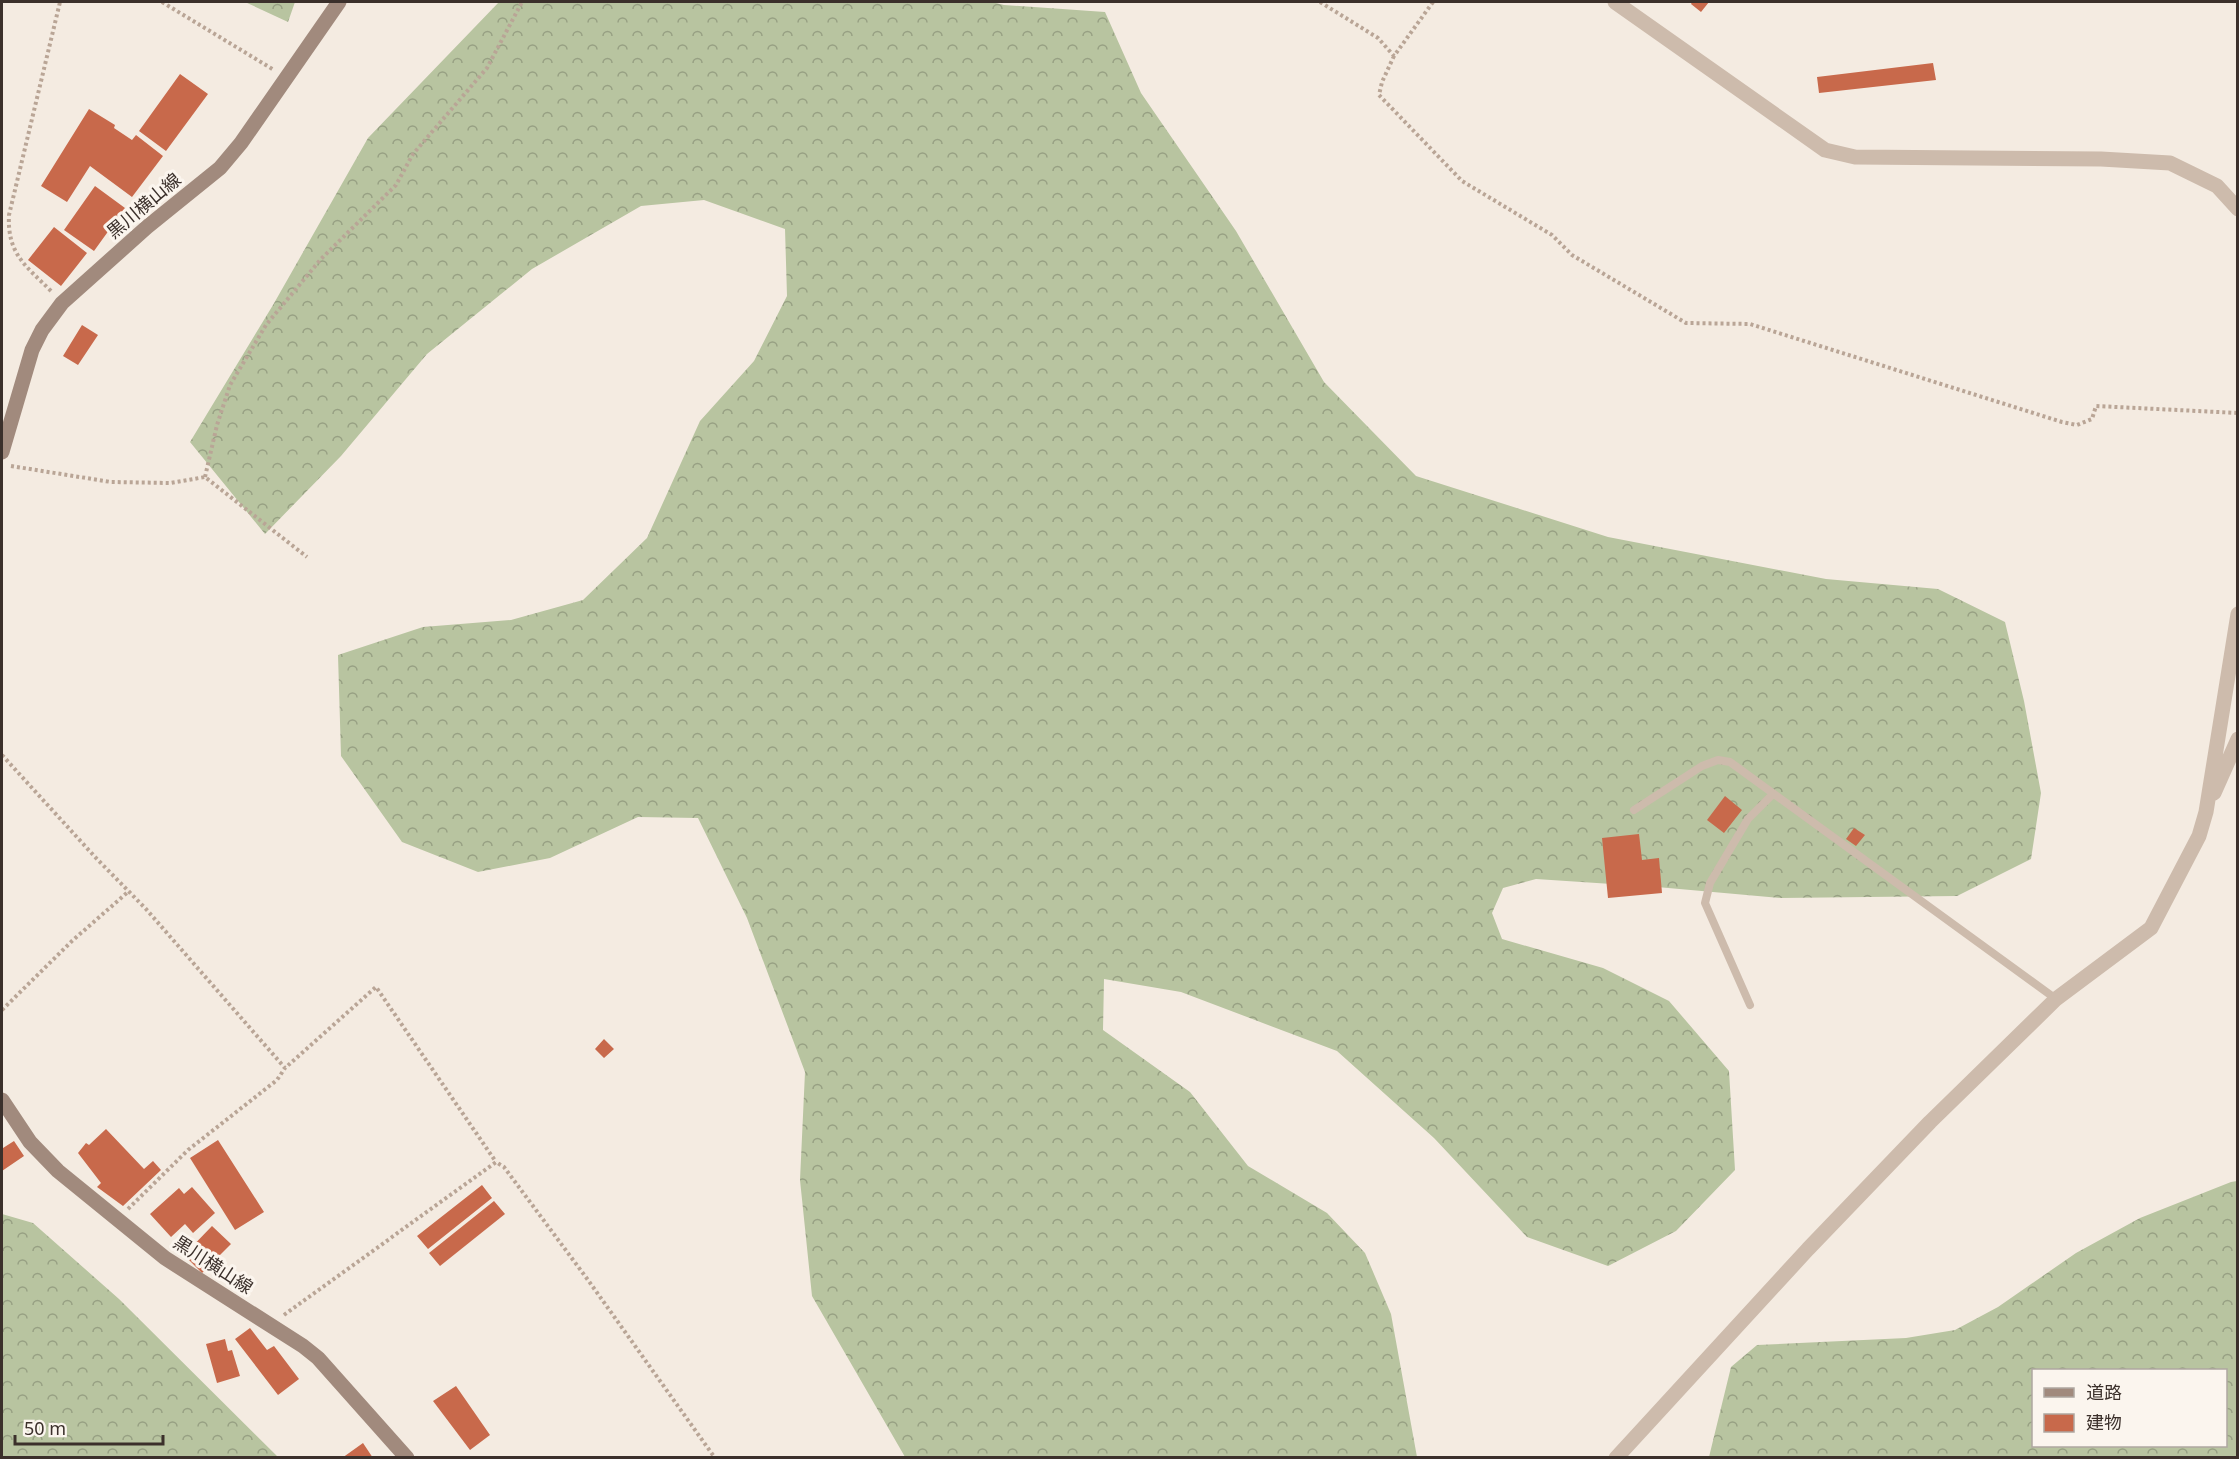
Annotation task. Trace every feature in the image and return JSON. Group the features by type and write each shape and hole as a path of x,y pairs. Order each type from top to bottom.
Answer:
{"main road":[{"name":"黒川横山線","path":"2,452 33,350 42,330 62,303 147,227 220,168 288,78 339,2"},
{"name":"黒川横山線","path":"2,1100 14,1120 42,1156 117,1219 165,1258 318,1358 407,1458"}],"street":[{"path":"1615,2 1825,150 1856,157 2101,159 2170,163 2217,186 2238,209"},
{"path":"1616,1458 1889,1165 2056,999 2151,928 2199,836 2206,812 2238,614"},
{"path":"2206,812 2238,739"}],"lane":[{"path":"1634,810 1702,766 1718,760 1730,762 2056,999"},
{"path":"1750,1005 1705,903 1710,883 1748,819 1773,794"}],"path":[{"path":"60,2 9,216 8,233 14,251 62,303"},
{"path":"162,2 288,78"},
{"path":"205,477 217,425 230,385 266,325 321,259 396,185 413,154 488,68 522,2"},
{"path":"1320,2 1378,38 1394,56"},
{"path":"1433,2 1394,56 1382,82 1379,95 1462,181 1552,235 1572,255 1686,323 1750,324 2077,425 2092,419 2096,406 2238,413"},
{"path":"2,464 111,482 170,483 205,477 307,557"},
{"path":"2,755 193,961 285,1068"},
{"path":"2,1010 72,941 129,891"},
{"path":"117,1219 188,1150 277,1080 285,1068 376,987 496,1162 504,1167 581,1270 715,1458"},
{"path":"273,1327 283,1316 496,1162"}],"green space":[{"path":"245,2 295,2 288,22"},
{"path":"499,2 992,2 1004,5 1105,12 1141,93 1236,231 1324,382 1416,476 1608,537 1826,579 1938,589 2005,622 2024,701 2041,793 2031,859 1957,896 1780,898 1536,879 1503,888 1492,913 1502,939 1603,968 1669,1001 1729,1071 1735,1170 1676,1231 1608,1266 1527,1237 1434,1138 1337,1051 1181,992 1104,979 1103,1030 1190,1092 1248,1166 1327,1213 1365,1253 1391,1314 1417,1457 905,1457 812,1296 800,1180 805,1072 747,918 698,818 638,817 550,858 478,872 402,842 341,756 338,655 423,627 511,620 583,600 647,538 700,421 754,361 787,296 785,229 704,200 641,206 532,269 427,354 341,456 265,534 190,442 273,305 368,138"},
{"path":"2237,1181 2237,1457 1709,1457 1731,1367 1757,1345 1906,1338 1955,1330 1998,1307 2076,1253 2140,1218"},
{"path":"2,1214 33,1223 119,1299 278,1457 2,1457"}],"building":[{"path":"1692,2 1709,2 1701,12 1691,4"},
{"path":"1933,63 1936,80 1819,93 1817,77"},
{"path":"180,74 208,94 166,151 139,131"},
{"path":"89,109 115,125 114,128 132,140 136,135 163,156 132,197 90,166 67,202 41,186"},
{"path":"95,186 125,208 94,251 64,230"},
{"path":"54,227 87,253 61,286 28,260"},
{"path":"82,325 98,335 78,365 63,356"},
{"path":"1725,796 1742,810 1724,833 1707,820"},
{"path":"1854,828 1865,835 1856,846 1846,839"},
{"path":"1639,834 1642,860 1659,858 1662,893 1608,898 1602,838"},
{"path":"604,1039 614,1049 604,1058 595,1049"},
{"path":"106,1129 144,1169 153,1161 161,1170 123,1206 97,1187 101,1183 78,1153 86,1143 89,1145"},
{"path":"218,1140 264,1212 235,1230 190,1158"},
{"path":"14,1141 24,1156 2,1171 2,1146 3,1148"},
{"path":"482,1185 492,1198 428,1249 417,1236"},
{"path":"192,1187 215,1213 193,1233 185,1224 171,1237 150,1214 179,1188 184,1194"},
{"path":"494,1201 505,1214 440,1266 429,1253"},
{"path":"212,1226 231,1244 202,1273 184,1255"},
{"path":"250,1328 267,1350 274,1346 299,1379 278,1395 235,1339"},
{"path":"225,1339 228,1351 232,1350 240,1376 217,1383 206,1344"},
{"path":"456,1386 490,1435 470,1450 433,1401"},
{"path":"363,1443 373,1458 342,1458"}]}
